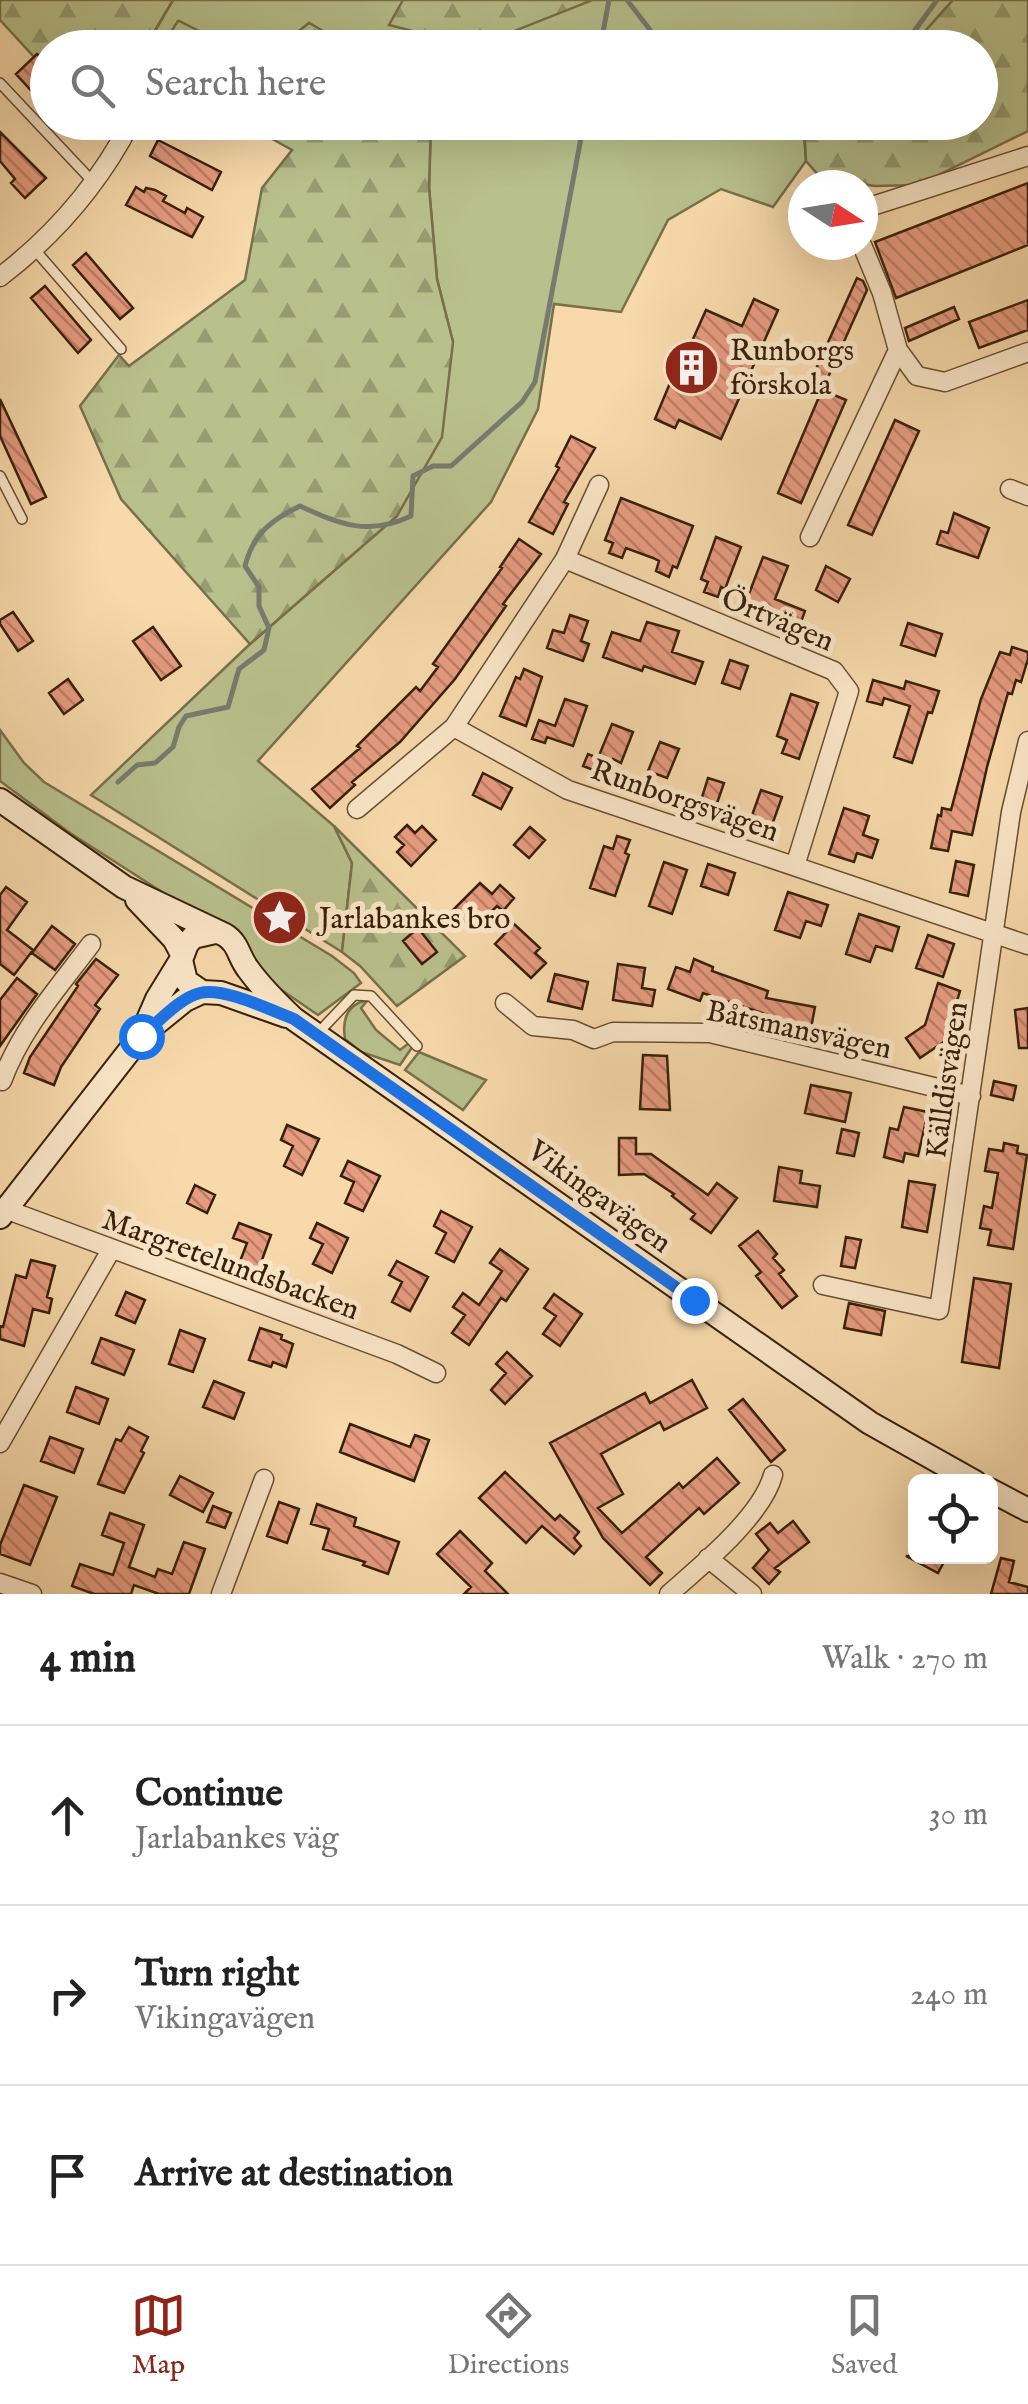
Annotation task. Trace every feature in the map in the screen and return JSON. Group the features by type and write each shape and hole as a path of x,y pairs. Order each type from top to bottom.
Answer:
{"main road":[{"name":"Vikingavägen","path":"0,800 124,887 234,941 243,962 294,1019 870,1423 961,1474"},
{"name":"Vikingavägen","path":"124,887 174,939 186,980 294,1019"},
{"path":"141,1036 156,1000 193,937 215,932"},
{"path":"3,1213 141,1036 185,1000 235,983 243,962"},
{"path":"998,1494 1028,1510"}],"street":[{"path":"0,277 35,250 94,183 122,140"},
{"path":"878,208 1028,156"},
{"path":"868,260 898,350 917,376 945,382 1028,352"},
{"path":"810,537 898,350"},
{"path":"358,809 454,727 565,559 598,485"},
{"name":"Örtvägen","path":"565,559 834,671 849,691 795,866"},
{"name":"Runborgsvägen","path":"454,727 568,790 1028,945"},
{"name":"Källdisvägen","path":"823,1285 940,1310 1012,812 1028,741"},
{"path":"2,1082 12,1054 30,1024 91,944"},
{"name":"Båtsmansvägen","path":"505,1003 533,1026 573,1030 594,1039 613,1032 710,1033 971,1096"},
{"name":"Margretelundsbacken","path":"3,1213 379,1347 436,1373"},
{"path":"0,1443 112,1250"},
{"path":"669,1594 768,1494 773,1474"},
{"path":"221,1594 264,1479"},
{"path":"708,1558 752,1594"},
{"path":"0,1583 32,1594"}],"lane":[{"path":"0,83 30,115"},
{"path":"54,140 94,183"},
{"path":"35,250 121,349"},
{"path":"0,476 22,520"},
{"path":"316,1035 354,995 371,996 417,1046"}],"green space":[{"path":"0,0 173,0 155,30 30,30 30,53 0,20"},
{"path":"173,0 953,0 926,30 321,30 309,23 300,30 196,30 179,21 173,30 156,30"},
{"path":"403,0 590,1 517,30 409,30 389,25"},
{"path":"953,0 1028,0 1028,131 918,185 878,186 878,170 814,170 806,161 805,140 998,140 998,30 926,30"},
{"path":"179,21 197,30 172,30"},
{"path":"309,23 321,30 300,30"},
{"path":"274,140 430,140 429,187 437,279 453,342 442,437 397,516 250,644 121,499 80,406 119,355 129,366 245,280 262,188 292,150"},
{"path":"430,140 804,140 806,161 800,170 788,170 788,186 773,207 721,189 668,220 621,312 554,304 538,409 491,502 258,761 334,826 352,863 342,952 91,795 250,644 397,516 453,342 437,279 429,187"},
{"path":"0,730 44,782 332,956 361,983 318,1015 261,976 173,899 70,833 0,781"},
{"path":"334,826 465,956 397,1006 342,952 352,863"},
{"path":"368,1000 361,1008 376,1030 400,1050 409,1043 413,1046 400,1065 361,1052 345,1039 348,1014 355,1005"},
{"path":"419,1052 486,1080 463,1110 405,1070"}],"building":[{"path":"30,61 30,89 16,74"},
{"path":"0,132 46,178 25,198 11,183 15,179 0,161"},
{"path":"158,140 221,172 212,190 150,156"},
{"path":"1028,183 1028,245 896,298 878,241"},
{"path":"136,187 144,192 146,188 155,190 166,196 163,201 203,217 192,237 126,205"},
{"path":"86,253 133,308 120,319 73,265"},
{"path":"857,278 867,290 825,384 812,378"},
{"path":"45,286 91,340 78,353 31,298"},
{"name":"Runborgs förskola","path":"754,299 778,310 721,439 679,420 675,428 655,419 685,347 689,348 706,310 742,326"},
{"path":"1028,300 1028,330 979,348 969,322"},
{"path":"954,307 959,319 909,341 905,328"},
{"path":"822,390 846,400 801,503 778,493"},
{"path":"0,399 46,497 31,504 0,436"},
{"path":"895,420 919,431 872,535 848,525"},
{"path":"571,436 595,448 564,502 568,504 553,534 529,522 559,468 556,466"},
{"path":"621,498 693,526 677,568 673,566 669,577 656,571 659,561 653,558 626,548 622,558 609,553 613,543 605,540"},
{"path":"954,513 989,528 978,558 937,544 941,531 948,533"},
{"path":"716,537 741,547 725,589 721,587 718,597 704,592 708,582 701,579"},
{"path":"519,539 541,554 455,679 400,742 352,782 355,785 330,808 312,789 360,748 357,746 416,687 420,691 438,667 433,664"},
{"path":"763,557 788,566 775,599 805,611 798,630 751,612 754,601 747,599"},
{"path":"826,566 850,579 838,602 816,590"},
{"path":"13,612 33,641 18,651 0,624"},
{"path":"570,615 588,621 581,641 589,644 583,661 547,648 553,630 564,633"},
{"path":"647,622 679,631 672,652 703,662 695,684 603,657 612,632 640,641"},
{"path":"908,623 942,634 935,656 901,645"},
{"path":"153,627 181,666 161,680 133,641"},
{"path":"1012,647 1028,652 1028,659 1021,682 1016,680 1012,694 1008,693 972,835 952,831 948,851 931,848 938,815 941,816 942,808 951,810 981,699 1000,652 1010,655"},
{"path":"730,660 748,666 740,689 722,683"},
{"path":"524,669 542,677 526,726 500,716 516,677 520,679"},
{"path":"68,679 83,700 64,714 49,693"},
{"path":"873,680 904,689 906,681 939,691 912,763 894,757 910,706 884,698 882,705 867,701"},
{"path":"791,694 818,703 799,759 782,753 787,740 777,736"},
{"path":"565,699 587,706 573,746 547,737 545,743 532,739 539,720 555,726"},
{"path":"612,724 633,732 621,763 613,759 606,775 583,766 588,754 598,758"},
{"path":"660,742 679,749 667,778 648,771"},
{"path":"483,773 512,788 501,809 473,795"},
{"path":"708,778 724,783 713,815 698,810"},
{"path":"761,790 782,797 771,828 750,821"},
{"path":"844,808 869,816 863,835 878,840 872,858 857,853 854,862 829,854"},
{"path":"407,825 415,833 422,826 436,840 411,866 397,852 404,845 395,837"},
{"path":"530,827 545,840 529,858 514,845"},
{"path":"617,836 630,840 615,896 590,888 604,846 613,849"},
{"path":"956,861 974,865 968,896 950,892"},
{"path":"664,862 687,870 672,914 649,906"},
{"path":"708,864 735,873 728,895 701,886"},
{"path":"480,883 492,894 500,885 514,898 503,911 497,906 473,930 453,910"},
{"path":"6,887 27,902 7,930 33,950 14,975 0,964 0,895"},
{"path":"788,892 828,905 821,926 806,921 800,938 775,930"},
{"path":"859,914 899,927 892,951 876,946 870,962 846,954"},
{"path":"514,924 540,948 535,953 546,963 531,978 495,944"},
{"path":"52,926 75,944 55,970 32,953"},
{"path":"418,928 437,952 422,964 403,941"},
{"path":"928,935 954,944 943,977 916,968"},
{"path":"96,959 118,975 95,1005 100,1009 61,1067 54,1085 24,1073 76,984"},
{"path":"694,959 713,967 712,971 768,991 766,998 815,1007 810,1033 769,1026 771,1016 703,993 700,1001 668,989 676,967 690,972"},
{"path":"618,964 645,968 642,988 655,990 652,1006 613,1000"},
{"path":"555,974 588,982 582,1009 548,1001"},
{"path":"17,978 37,994 0,1046 0,1000"},
{"path":"938,983 960,991 948,1039 920,1058 906,1038 925,1025"},
{"path":"1028,1008 1028,1048 1019,1048 1015,1010"},
{"path":"643,1055 667,1056 670,1110 640,1109"},
{"path":"994,1081 1016,1086 1013,1100 991,1095"},
{"path":"811,1085 851,1093 845,1122 805,1113"},
{"path":"904,1107 928,1112 918,1156 905,1153 903,1162 884,1157 890,1128 898,1130"},
{"path":"287,1125 319,1139 302,1175 284,1166 293,1146 281,1140"},
{"path":"842,1129 859,1133 854,1156 837,1153"},
{"path":"619,1138 636,1138 636,1154 651,1154 708,1195 717,1183 737,1198 711,1233 691,1219 695,1214 674,1194 644,1174 619,1175"},
{"path":"1004,1143 1018,1146 1017,1153 1027,1155 1013,1249 988,1245 991,1230 980,1228 984,1206 992,1208 998,1173 985,1171 989,1149 1003,1151"},
{"path":"348,1161 380,1176 363,1211 345,1203 354,1182 341,1176"},
{"path":"779,1167 802,1171 800,1183 820,1186 817,1207 774,1201"},
{"path":"909,1181 935,1185 927,1232 902,1227"},
{"path":"195,1185 215,1195 207,1213 187,1203"},
{"path":"441,1211 472,1227 454,1262 436,1253 446,1233 434,1226"},
{"path":"239,1223 271,1235 258,1271 239,1264 247,1243 233,1238"},
{"path":"317,1223 348,1238 332,1273 313,1264 323,1244 310,1238"},
{"path":"758,1231 777,1254 773,1258 784,1270 779,1274 797,1296 782,1308 756,1276 761,1272 739,1246"},
{"path":"846,1237 861,1240 855,1268 841,1266"},
{"path":"500,1249 528,1269 506,1301 501,1298 469,1345 452,1333 465,1315 453,1307 463,1293 479,1305 502,1271 490,1263"},
{"path":"31,1260 55,1266 47,1297 52,1299 49,1313 33,1309 24,1346 0,1339 0,1326 3,1327 16,1275 26,1278"},
{"path":"397,1261 428,1277 410,1311 392,1302 402,1282 389,1275"},
{"path":"974,1278 1011,1284 999,1368 962,1362"},
{"path":"126,1292 145,1300 135,1323 116,1315"},
{"path":"554,1294 582,1314 560,1346 543,1334 556,1316 544,1308"},
{"path":"849,1303 885,1311 881,1335 844,1328"},
{"path":"260,1328 282,1335 281,1339 293,1344 286,1367 249,1360"},
{"path":"180,1330 205,1339 193,1372 169,1364"},
{"path":"101,1338 134,1350 124,1375 92,1363"},
{"path":"507,1352 532,1376 505,1404 491,1390 506,1373 496,1364"},
{"path":"692,1380 707,1408 664,1430 660,1422 601,1454 623,1494 598,1508 622,1533 679,1483 683,1488 717,1458 739,1483 704,1514 699,1508 646,1557 662,1573 650,1585 603,1538 550,1443 645,1393 650,1403"},
{"path":"214,1381 244,1393 234,1419 203,1407"},
{"path":"76,1387 108,1399 99,1424 67,1412"},
{"path":"743,1399 785,1450 771,1462 729,1410"},
{"path":"350,1424 410,1447 415,1435 429,1440 414,1481 340,1452"},
{"path":"129,1427 148,1437 124,1493 98,1484 116,1439 121,1441"},
{"path":"50,1437 83,1449 74,1473 41,1461"},
{"path":"505,1472 555,1520 560,1515 579,1532 574,1538 581,1546 574,1554 542,1526 526,1543 479,1498"},
{"path":"180,1476 213,1493 203,1512 170,1495"},
{"path":"24,1485 57,1497 30,1565 0,1554"},
{"path":"279,1502 299,1509 287,1543 267,1536"},
{"path":"317,1504 356,1518 354,1526 399,1542 388,1574 323,1549 329,1529 311,1524"},
{"path":"213,1506 231,1513 225,1528 207,1522"},
{"path":"110,1513 144,1525 129,1567 155,1577 158,1569 172,1574 184,1542 205,1549 189,1594 159,1594 134,1585 131,1594 94,1594 72,1586 80,1564 113,1575 124,1543 102,1535"},
{"path":"793,1521 809,1542 775,1568 780,1572 769,1584 753,1568 769,1550 756,1534 770,1523 778,1533"},
{"path":"460,1531 492,1563 485,1571 508,1594 464,1594 471,1587 437,1554"},
{"path":"1001,1558 1014,1561 1009,1582 1028,1587 1028,1594 991,1594"},
{"path":"921,1564 943,1564 938,1573"}],"waterway":[{"path":"603,30 609,0"},
{"path":"627,0 650,30"},
{"path":"915,30 937,0"},
{"path":"118,782 137,765 155,763 173,747 186,716 228,707 239,669 264,650 269,628 259,606 259,587 245,566 265,529 300,506 355,526 382,526 411,516 413,476 433,466 451,466 522,402 535,382 581,140"}],"place":[{"name":"Runborgs förskola","path":"691,367"},
{"name":"Jarlabankes bro","path":"280,918"}],"route":[{"path":"141,1036 185,1000 202,992 221,992 294,1019 694,1300"}]}
